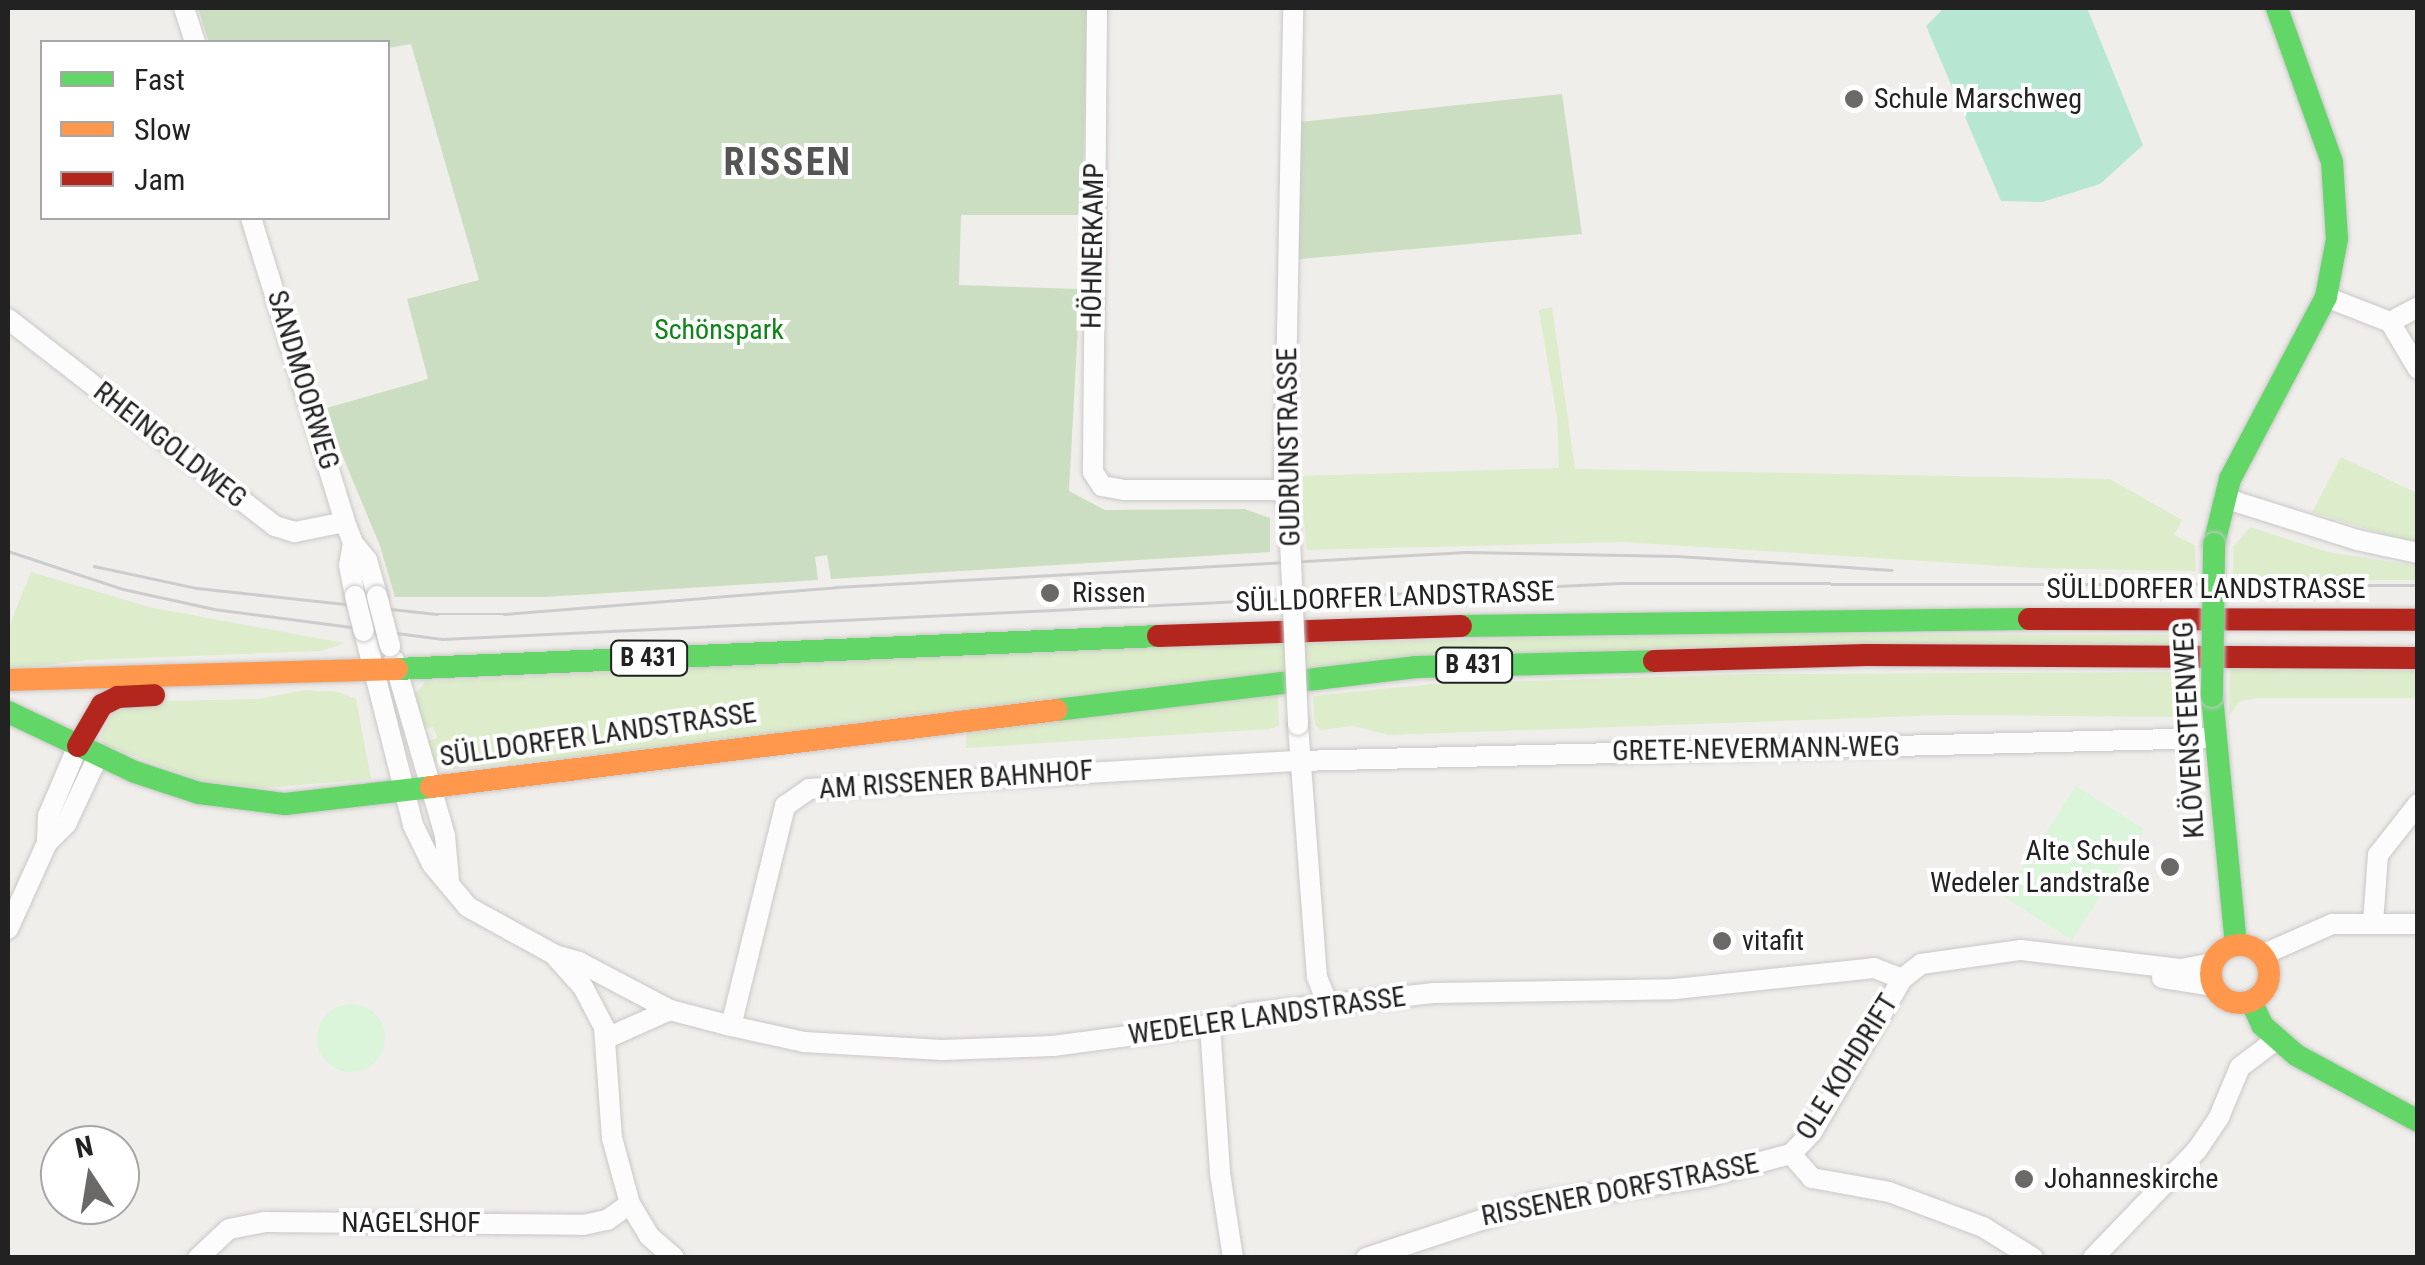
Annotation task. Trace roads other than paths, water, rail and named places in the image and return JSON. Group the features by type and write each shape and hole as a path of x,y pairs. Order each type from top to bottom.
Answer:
{"main road":[{"name":"KLÖVENSTEENWEG","path":"2236,945 2214,738 2214,544 2224,498 2238,463 2326,297 2337,239 2332,162 2277,8"},
{"name":"SÜLLDORFER LANDSTRASSE","path":"386,670 1340,628 1864,618 2418,620"},
{"name":"SÜLLDORFER LANDSTRASSE","path":"402,792 557,768 1416,667 1866,655 2418,658"},
{"name":"B 431","path":"8,680 386,670"},
{"path":"88,751 96,711 118,698 256,690 324,672"},
{"name":"B 431","path":"8,712 169,784 246,800 317,802 402,792"},
{"path":"2236,945 2262,955 2269,975 2266,986 2251,1000 2225,999 2213,974 2218,954 2236,945"},
{"path":"2251,1000 2262,1025 2276,1040 2418,1121"}],"street":[{"path":"184,8 194,40"},
{"name":"HÖHNERKAMP","path":"1097,8 1090,460 1098,483 1124,490 1284,490"},
{"name":"GUDRUNSTRASSE","path":"1293,8 1284,490 1289,517 1298,761 1317,976 1328,1004"},
{"name":"SANDMOORWEG","path":"252,220 349,532 348,565 390,646 386,670"},
{"path":"2326,297 2390,322 2418,369"},
{"path":"2390,322 2418,307"},
{"name":"RHEINGOLDWEG","path":"8,320 275,526 295,532 349,532"},
{"path":"2224,498 2358,540 2418,553"},
{"name":"SANDMOORWEG","path":"366,596 368,644 386,670"},
{"path":"386,670 432,788 450,861 448,880"},
{"name":"WEDELER LANDSTRASSE","path":"386,670 402,792 421,844 468,907 555,956 579,962 670,1010 804,1042 942,1050 1052,1046 1210,1025 1250,1013 1434,994 1675,989 1874,968 1902,980"},
{"name":"GRETE-NEVERMANN-WEG","path":"1298,761 2214,738"},
{"path":"8,929 47,842 66,824 88,751"},
{"name":"AM RISSENER BAHNHOF","path":"731,1026 782,816 798,793 843,784 1298,761"},
{"path":"2373,922 2378,855 2418,804"},
{"path":"2262,955 2318,927 2373,922 2418,924"},
{"path":"1902,980 1927,962 2001,951 2213,974"},
{"path":"555,956 592,1001 607,1038 612,1138 630,1204 649,1236 674,1258"},
{"name":"OLE KOHDRIFT","path":"1792,1154 1812,1132 1902,980"},
{"path":"607,1038 670,1010"},
{"path":"1210,1025 1220,1173 1234,1258"},
{"path":"2093,1258 2197,1150 2219,1117 2240,1066 2276,1040"},
{"name":"RISSENER DORFSTRASSE","path":"1366,1258 1532,1203 1704,1177 1792,1154 1812,1178 1889,1192 1983,1227 2033,1258"},
{"name":"NAGELSHOF","path":"198,1258 229,1230 264,1222 583,1225 606,1220 630,1204"}],"tram line":[{"path":"8,551 123,589 214,609 442,639 1621,583 2418,585"},
{"path":"94,566 197,588 437,614 504,614 836,587 1466,552 1677,556 1892,570"}],"place":[{"name":"Schule Marschweg","path":"1854,99"},
{"name":"Rissen","path":"1050,593"},
{"name":"Alte Schule Wedeler Landstraße","path":"2170,867"},
{"name":"vitafit","path":"1722,941"},
{"name":"Johanneskirche","path":"2024,1179"}],"district":[{"name":"RISSEN","path":"788,163"}],"park label":[{"name":"Schönspark","path":"719,330"}]}
